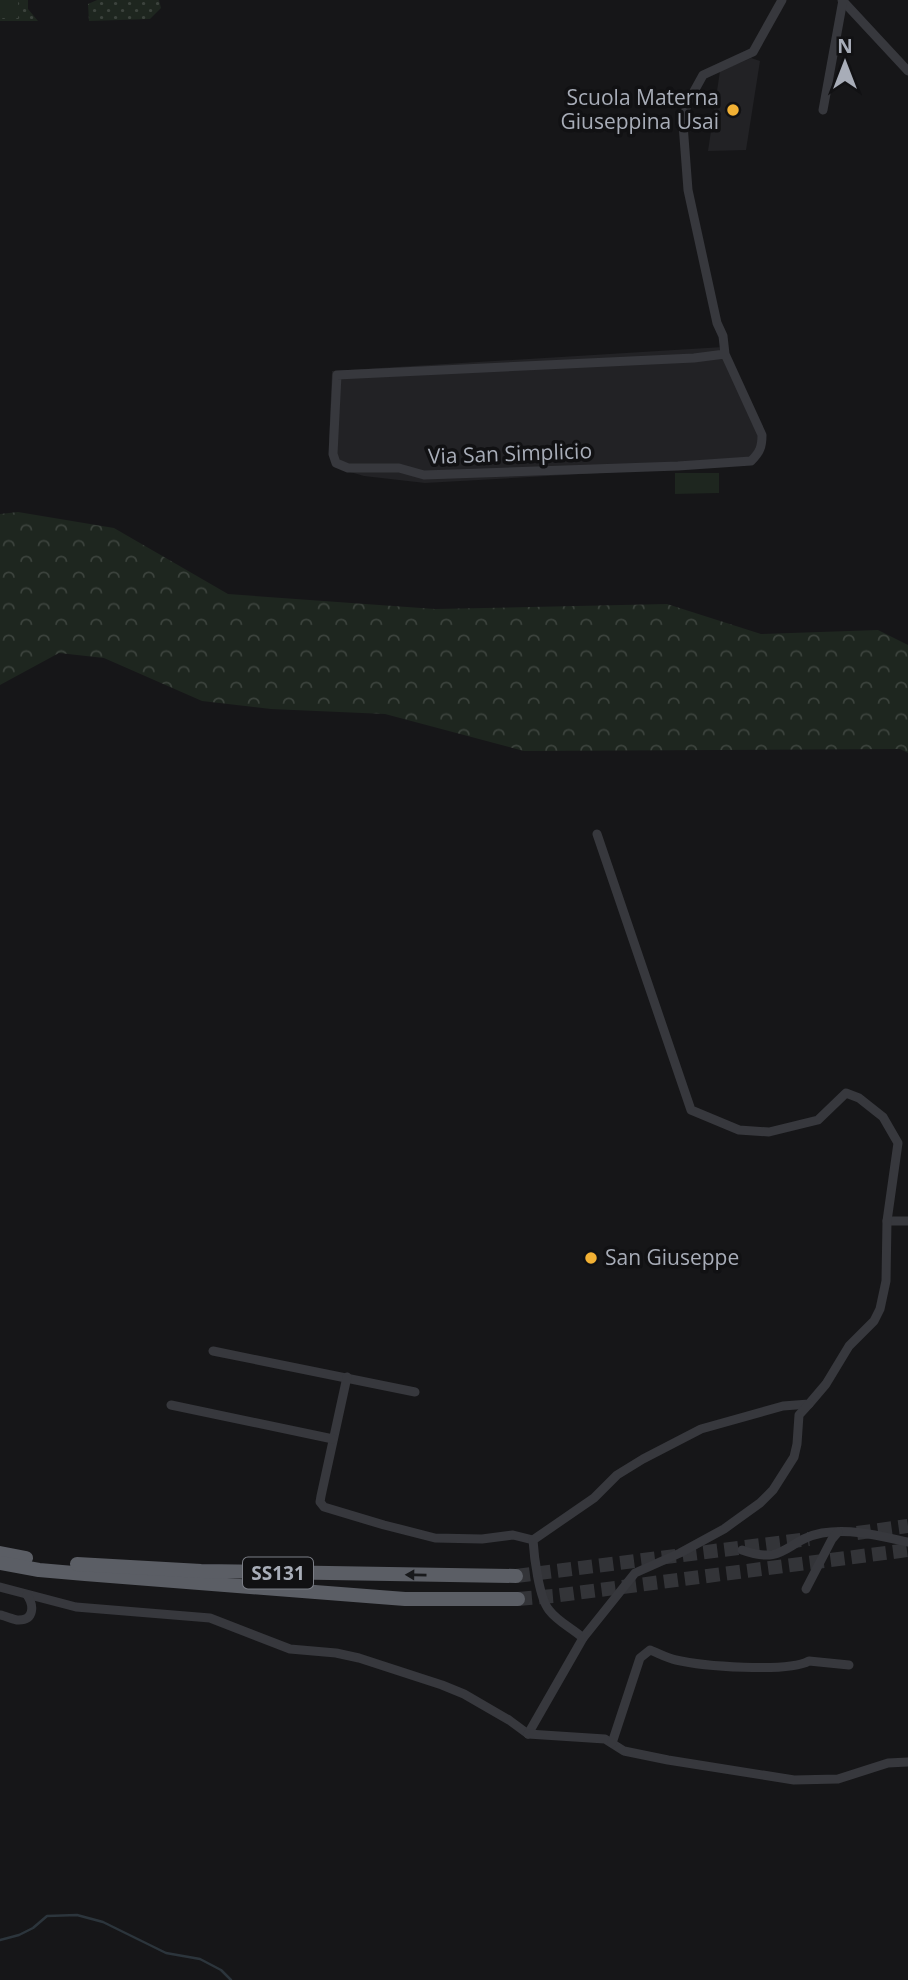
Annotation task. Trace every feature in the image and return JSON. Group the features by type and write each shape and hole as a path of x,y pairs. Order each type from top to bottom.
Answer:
{"highway":[{"name":"SS131","path":"0,1553 72,1564 201,1571 516,1576"},
{"name":"SS131","path":"0,1563 39,1570 405,1599 518,1599"},
{"path":"72,1564 85,1574"}],"street":[{"name":"Via San Simplicio","path":"725,354 694,358 337,374 333,454 336,463 348,468 399,468 424,475 678,466 751,461 759,453 762,435 725,354 723,336 717,323 688,190 684,124 687,104 703,75 753,52 782,0"},
{"path":"842,0 908,71"},
{"path":"823,110 842,0"},
{"path":"528,1734 583,1638 635,1573 724,1529 761,1503 774,1490 794,1457 799,1415 826,1384 849,1346 874,1321 880,1309 886,1281 887,1221 898,1143 883,1117 859,1098 846,1093 817,1119 769,1132 739,1129 691,1110 597,834"},
{"path":"887,1221 908,1221"},
{"path":"213,1351 415,1392"},
{"path":"346,1377 320,1502 324,1507 435,1538 482,1539 513,1535 533,1540 594,1498 617,1475 701,1429 783,1406 809,1404"},
{"path":"170,1405 333,1439"},
{"path":"742,1550 759,1556 776,1555 800,1541 822,1533 838,1532 859,1532 908,1542"},
{"path":"806,1589 838,1532"},
{"path":"533,1540 538,1577 547,1608 560,1622 573,1628 583,1638"},
{"path":"0,1587 76,1607 211,1618 290,1649 359,1658 464,1694 528,1734 605,1739 624,1751 794,1780 838,1779 888,1763 908,1762"},
{"path":"0,1615 18,1620 28,1616 33,1605 27,1595"},
{"path":"612,1743 640,1658 650,1650 676,1660 710,1665 785,1667 808,1661 849,1665"}],"shaded area":[{"name":"Scuola Materna Giuseppina Usai","path":"751,58 760,61 746,150 708,151 720,71"},
{"path":"723,347 764,446 741,465 425,483 364,476 340,469 329,440 332,371"}],"green space":[{"path":"0,0 28,0 28,9 38,21 0,21"},
{"path":"0,0 18,0 18,18 0,18"},
{"path":"97,0 159,0 161,8 150,19 89,21 88,4"},
{"path":"675,473 719,473 719,493 675,494"},
{"path":"18,512 114,528 228,594 435,609 667,604 761,634 878,630 908,645 908,753 900,749 524,751 385,714 271,709 202,701 104,658 59,653 0,685 0,514"}],"waterway":[{"path":"0,1940 33,1928 47,1916 77,1915 103,1922 166,1953 200,1959 221,1970 231,1980"}],"tunnel":[{"path":"857,1533 908,1526"},
{"path":"516,1576 809,1539"},
{"path":"518,1599 908,1550"}],"place":[{"name":"Scuola Materna Giuseppina Usai","path":"733,110"},
{"name":"San Giuseppe","path":"591,1258"}]}
